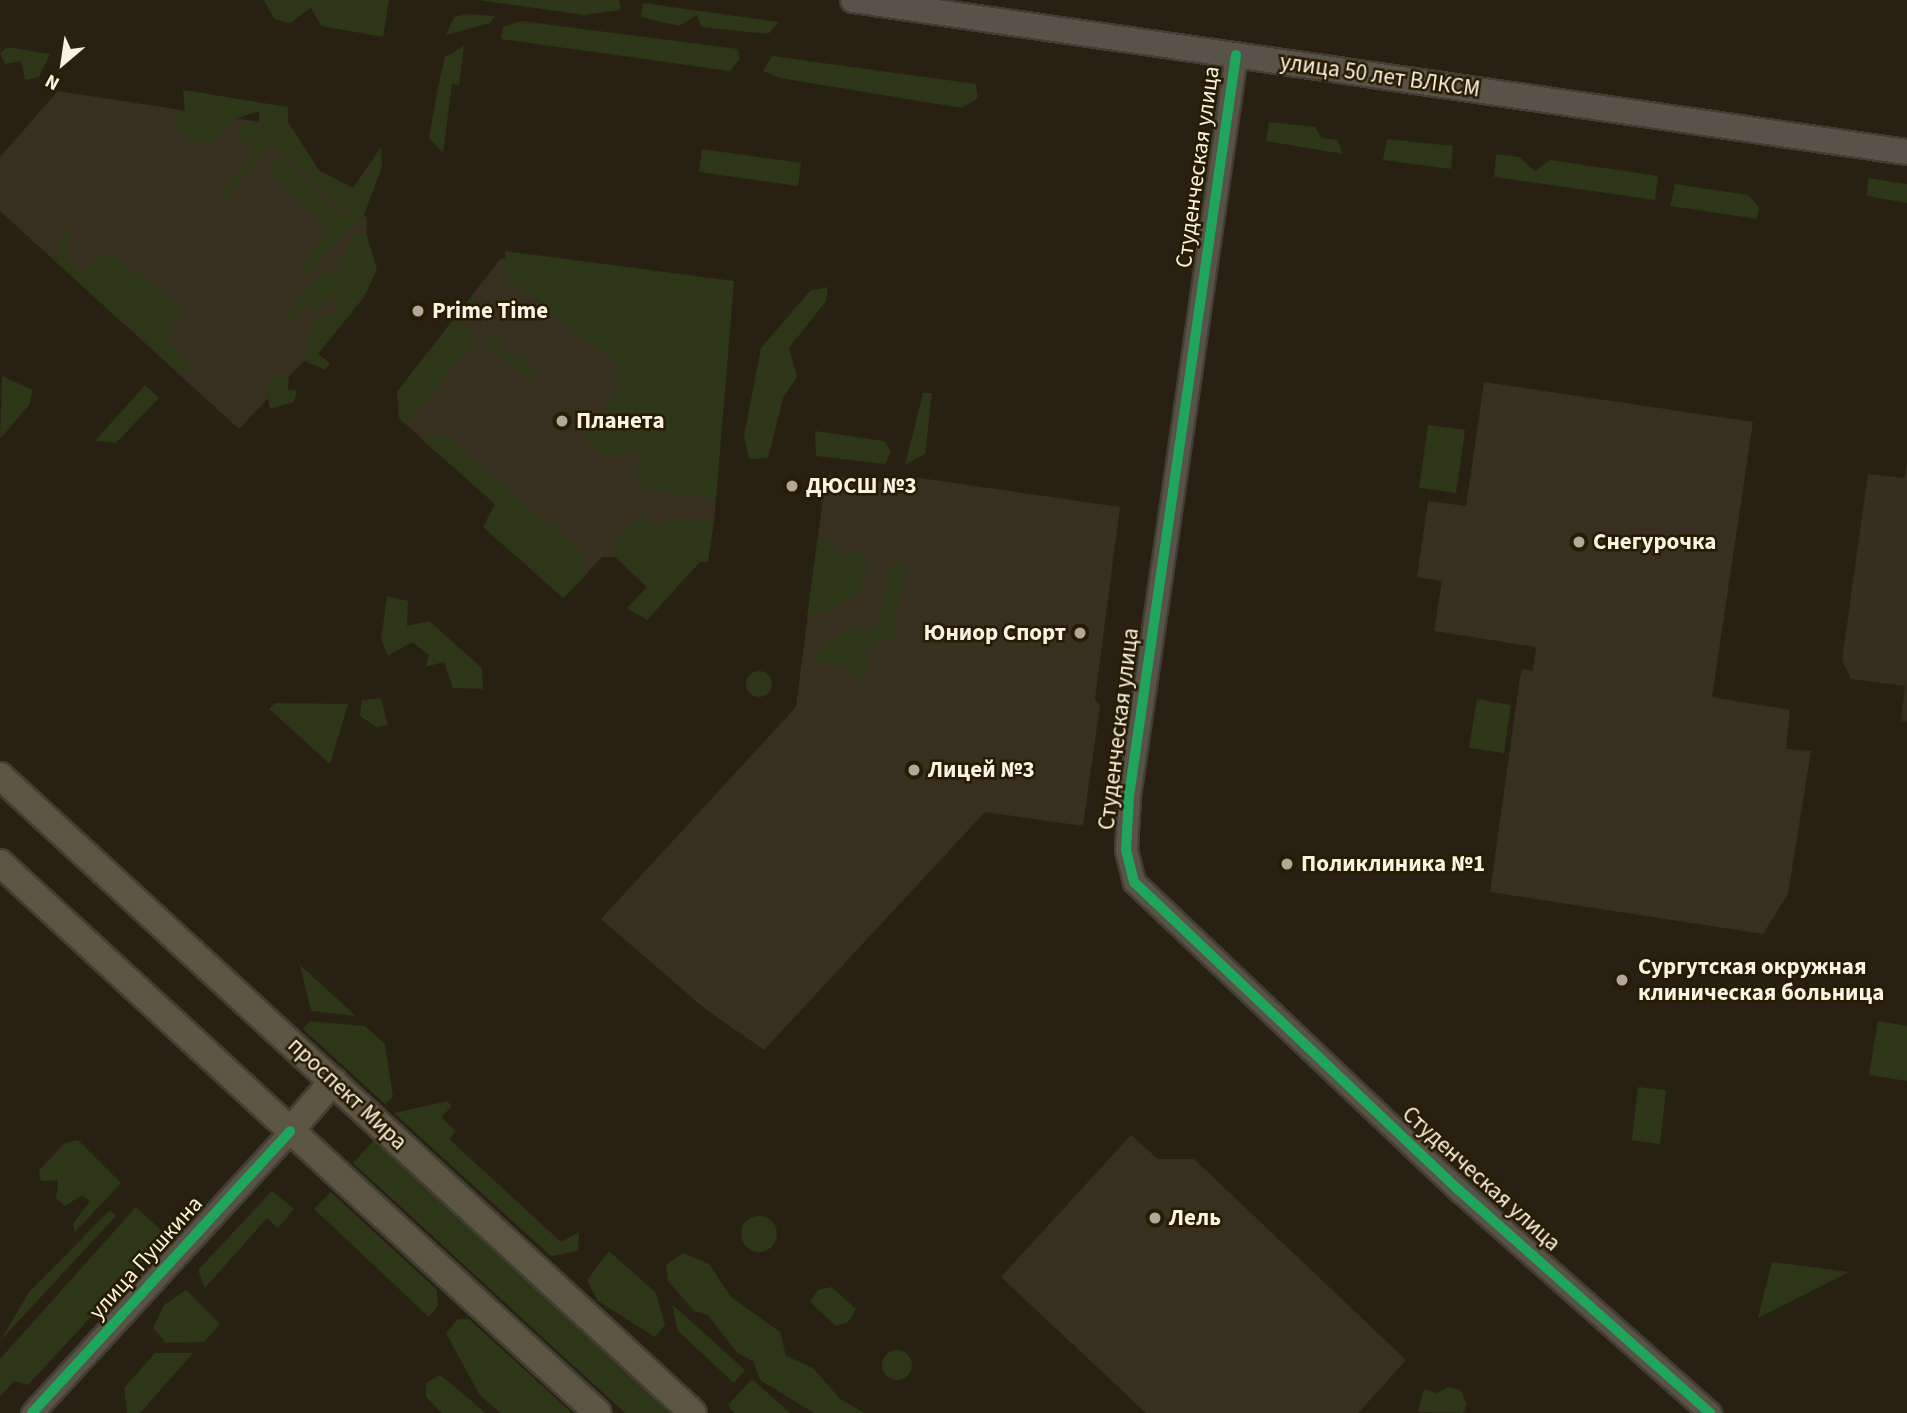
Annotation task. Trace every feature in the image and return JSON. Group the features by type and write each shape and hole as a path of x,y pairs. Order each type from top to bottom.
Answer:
{"main road":[{"name":"улица 50 лет ВЛКСМ","path":"853,0 1907,152"},
{"name":"проспект Мира","path":"0,776 693,1413"},
{"path":"0,863 597,1413"},
{"name":"улица Пушкина","path":"290,1131 333,1081"}],"street":[{"name":"Студенческая улица","path":"1236,55 1129,796 1126,850 1134,882 1459,1190 1710,1413"},
{"name":"улица Пушкина","path":"32,1413 290,1131"}],"shaded area":[{"path":"58,91 259,122 367,218 364,297 239,429 0,211 0,157"},
{"name":"Планета","path":"501,258 733,290 714,522 651,591 615,557 602,557 581,580 399,418 397,392"},
{"path":"1484,382 1753,422 1712,697 1790,710 1786,749 1811,751 1788,894 1763,934 1490,892 1520,677 1522,669 1533,671 1536,647 1434,631 1442,581 1417,577 1428,501 1466,506"},
{"path":"1907,462 1907,722 1901,721 1905,686 1851,679 1842,660 1868,474 1904,478"},
{"name":"Лицей №3","path":"826,475 901,484 913,477 1120,507 1095,699 1100,706 1083,826 985,812 764,1050 704,1008 601,919 796,707"},
{"name":"Лель","path":"1131,1135 1158,1159 1194,1159 1406,1360 1358,1413 1146,1413 1001,1277"}],"green space":[{"path":"264,0 389,0 383,37 321,26 311,8 290,23 274,19"},
{"path":"478,0 619,0 621,10 584,15"},
{"path":"643,3 779,22 768,34 701,27 697,15 679,26 641,17"},
{"path":"467,14 495,16 490,23 446,35 454,17"},
{"path":"521,21 738,49 740,59 730,71 501,39 503,27"},
{"path":"464,46 459,85 452,84 443,153 429,138 438,87 445,57"},
{"path":"7,47 50,54 39,77 25,80 21,61 5,64 0,53"},
{"path":"772,56 976,84 978,98 962,108 780,78 763,71"},
{"path":"183,90 288,107 288,122 319,170 353,188 381,147 382,167 364,215 303,277 300,269 329,229 266,169 281,157 340,214 347,211 275,148 263,151 228,198 217,197 246,163 254,145 236,136 240,127 259,122 259,111 235,119 205,151 201,140 189,141 172,116 185,110"},
{"path":"1269,122 1315,127 1321,138 1337,140 1343,154 1266,141"},
{"path":"1387,139 1453,146 1451,169 1383,160"},
{"path":"702,149 801,163 798,186 699,172"},
{"path":"1496,154 1519,157 1535,171 1550,160 1658,176 1655,200 1494,177"},
{"path":"1868,178 1907,184 1907,203 1867,196"},
{"path":"1675,184 1748,195 1759,207 1757,219 1670,206"},
{"path":"70,227 67,259 82,273 109,251 184,311 169,326 169,339 188,366 180,374 57,263 60,235"},
{"path":"366,233 377,269 364,297 318,354 330,363 326,370 304,361 313,321 338,310 333,296 314,312 306,302 290,322 286,314 330,265 333,281 352,235"},
{"path":"505,251 734,281 716,499 648,490 633,480 643,465 633,449 608,459 584,435 621,388 614,362 507,277"},
{"path":"828,287 826,301 789,348 797,377 783,398 768,458 749,459 744,436 761,348 810,291"},
{"path":"475,292 476,301 462,323 476,341 405,424 399,418 397,392"},
{"path":"497,330 497,343 508,355 518,353 536,369 531,381 485,343"},
{"path":"277,373 289,376 288,390 297,390 294,402 270,409 265,384"},
{"path":"2,376 33,390 29,405 0,439"},
{"path":"145,385 159,398 116,443 95,441"},
{"path":"923,393 932,393 925,454 905,465"},
{"path":"1428,425 1465,430 1456,493 1419,488"},
{"path":"815,431 884,441 891,452 885,464 816,456"},
{"path":"445,436 582,553 581,580 563,598 483,527 495,504 419,437"},
{"path":"641,517 664,529 668,519 714,522 708,562 700,562 647,620 627,608 647,587 615,557 613,546"},
{"path":"818,536 841,555 863,553 866,571 859,590 839,606 807,617"},
{"path":"904,562 894,639 864,648 870,662 858,683 848,666 819,665 812,656 854,625 863,633 875,629 891,567"},
{"path":"387,596 408,601 407,626 429,621 482,668 483,689 453,688 444,662 425,667 429,655 412,642 388,656 381,639"},
{"path":"759,671 768,675 772,684 768,693 759,697 750,693 746,684 750,675"},
{"path":"381,698 388,725 377,727 360,716 362,700"},
{"path":"1477,699 1511,705 1504,753 1469,748"},
{"path":"275,703 348,704 330,764 269,709"},
{"path":"300,965 356,1016 311,1011"},
{"path":"310,1021 365,1026 385,1044 393,1097 385,1104 303,1029"},
{"path":"1878,1021 1907,1026 1907,1081 1869,1075"},
{"path":"1638,1087 1666,1090 1660,1144 1632,1140"},
{"path":"447,1101 452,1106 441,1117 456,1131 449,1139 561,1242 579,1232 578,1251 551,1256 394,1113"},
{"path":"78,1140 121,1183 75,1232 73,1224 90,1201 82,1195 65,1206 56,1198 58,1180 41,1181 39,1170 65,1143"},
{"path":"374,1140 670,1413 625,1413 353,1163"},
{"path":"272,1191 294,1209 278,1228 267,1218 205,1288 198,1270"},
{"path":"331,1192 437,1290 438,1306 429,1317 314,1209"},
{"path":"136,1207 166,1235 28,1385 14,1381 0,1397 0,1359"},
{"path":"110,1210 116,1216 0,1341 29,1292"},
{"path":"759,1216 772,1221 777,1234 772,1247 759,1252 746,1247 741,1234 746,1221"},
{"path":"609,1251 656,1293 665,1325 655,1337 598,1301 587,1280"},
{"path":"683,1253 709,1264 731,1297 780,1332 786,1356 813,1368 840,1399 865,1413 814,1413 760,1380 753,1361 737,1353 708,1315 694,1311 668,1281 666,1265"},
{"path":"1772,1262 1849,1272 1758,1318"},
{"path":"831,1287 856,1309 848,1322 836,1326 810,1302 818,1290"},
{"path":"186,1290 220,1324 204,1342 166,1343 153,1328 164,1305"},
{"path":"672,1304 745,1370 734,1383 678,1331"},
{"path":"458,1319 469,1319 572,1413 500,1413 479,1394 446,1333"},
{"path":"897,1350 908,1354 912,1365 908,1376 897,1380 886,1376 882,1365 886,1354"},
{"path":"155,1353 193,1353 140,1413 127,1413 124,1388"},
{"path":"440,1375 485,1413 442,1413 426,1397 426,1383"},
{"path":"752,1379 790,1413 734,1413 728,1405"},
{"path":"1448,1387 1461,1390 1467,1405 1463,1413 1418,1412 1424,1389 1437,1393"}],"cycle path":[{"path":"1236,55 1129,796 1126,850 1134,882 1459,1190 1710,1413"},
{"path":"32,1413 290,1131"}],"place":[{"name":"Prime Time","path":"418,311"},
{"name":"Планета","path":"562,421"},
{"name":"ДЮСШ №3","path":"792,486"},
{"name":"Снегурочка","path":"1579,542"},
{"name":"Юниор Спорт","path":"1080,633"},
{"name":"Лицей №3","path":"914,770"},
{"name":"Поликлиника №1","path":"1287,864"},
{"name":"Сургутская окружная клиническая больница","path":"1622,980"},
{"name":"Лель","path":"1155,1218"}]}
